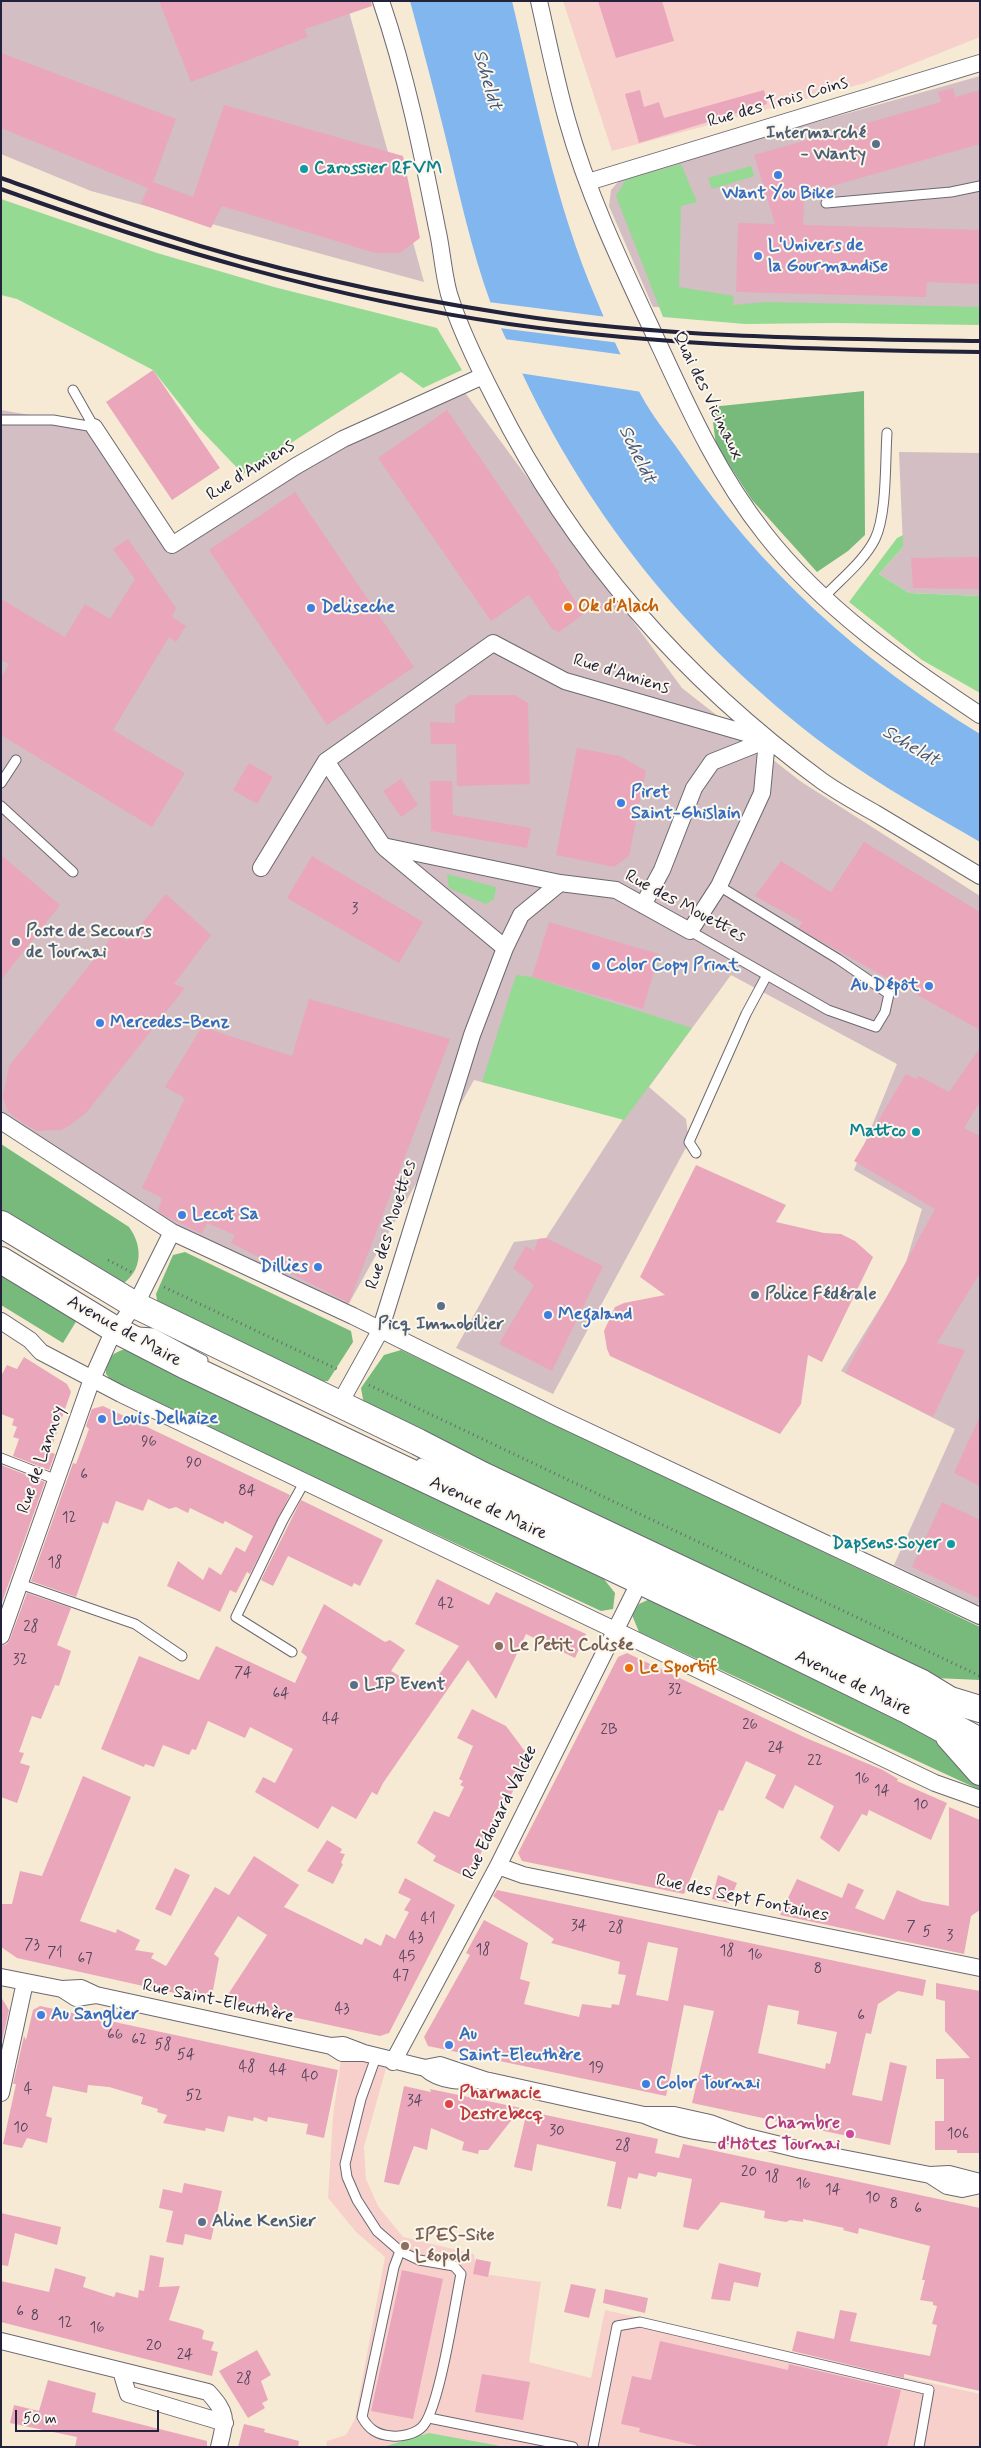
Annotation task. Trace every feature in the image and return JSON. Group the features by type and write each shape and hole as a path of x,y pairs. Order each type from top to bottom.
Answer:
{"main road":[{"name":"Avenue de Maire","path":"1,1224 135,1305 482,1475 922,1683 950,1700 980,1709"},
{"name":"Avenue de Maire","path":"1,1260 116,1330 330,1435 640,1581 907,1710 942,1729 966,1737 980,1747"},
{"path":"922,1683 980,1690"},
{"path":"942,1729 980,1772"}],"street":[{"path":"381,1 395,42 437,227 449,294 483,376 516,442 548,496 592,559 648,626 686,666 767,740 826,784 980,876"},
{"name":"Quai des Vicinaux","path":"539,1 567,121 588,182 613,244 696,425 728,483 765,535 824,597 882,646 980,715"},
{"name":"Rue des Trois Coins","path":"588,182 980,63"},
{"name":"Rue d'Amiens","path":"94,427 172,545 296,466 343,439 483,376"},
{"name":"Rue d'Amiens","path":"261,868 326,761 493,643 565,680 767,740"},
{"path":"690,931 718,886 762,793 767,740"},
{"path":"643,905 662,870 694,788 712,762 767,740"},
{"path":"326,761 383,846 505,948"},
{"path":"383,846 560,883"},
{"name":"Rue des Mouettes","path":"380,1331 472,1035 505,948 521,915 560,883 616,890 690,931"},
{"path":"1,1121 172,1232 353,1316 380,1331 980,1616"},
{"name":"Rue de Lannoy","path":"1,1636 92,1379 116,1330 135,1305 149,1280 172,1232"},
{"path":"1,1321 30,1340 42,1352 92,1379 935,1783 980,1799"},
{"path":"340,1404 380,1331"},
{"name":"Rue Edouard Valcke","path":"393,2062 498,1866 640,1581"},
{"name":"Rue des Sept Fontaines","path":"498,1866 523,1875 980,1968"},
{"name":"Rue Saint-Eleuthère","path":"1,1977 62,1989 81,1988 96,1995 331,2046 342,2053 370,2055 393,2062 425,2068 440,2065 485,2080 644,2115 674,2115 710,2123 744,2136 930,2175 949,2174 980,2184"},
{"path":"1,2093 25,1982"},
{"path":"1,2341 208,2392 222,2407 224,2423 219,2447"},
{"path":"122,2370 128,2394 224,2423"}],"lane":[{"path":"826,203 951,192 980,186"},
{"path":"73,390 94,427"},
{"path":"1,420 53,420 94,427"},
{"path":"824,597 860,560 875,540 881,521 887,433"},
{"path":"1,783 16,760"},
{"path":"1,806 72,872"},
{"name":"Rue des Mouettes","path":"690,931 828,1010 876,1027 885,1012 889,994 838,959 718,886"},
{"path":"696,1153 690,1142 746,1014 767,975"},
{"path":"116,1330 154,1333 214,1366"},
{"path":"1,1458 57,1480"},
{"path":"411,1459 810,1645 940,1709 980,1733"},
{"path":"292,1652 236,1617 283,1520 305,1481"},
{"path":"20,1584 135,1624 182,1656"},
{"path":"370,2055 345,2164 347,2177 356,2200 378,2231 400,2251 419,2260 454,2266 461,2274 437,2394 429,2418 422,2428 410,2434 394,2436 378,2434 367,2426 362,2417 394,2267 400,2251"},
{"path":"593,2447 617,2326 640,2322 929,2390 919,2447"},
{"path":"429,2418 573,2447"}],"path":[{"path":"104,1258 980,1676"}],"shaded area":[{"path":"1,1 346,1 424,282 91,191 1,154"},
{"path":"563,1 980,1 980,37 865,83 612,151"},
{"path":"980,76 980,312 653,307 609,206 611,190 619,181 710,152"},
{"path":"460,386 682,688 800,781 980,896 980,1600 978,1605 894,1565 955,1429 841,1371 904,1269 922,1209 854,1170 897,1064 731,975 649,1087 686,1119 689,1142 553,1394 456,1348 514,1242 546,1238 623,1119 474,1080 348,1305 175,1224 1,1113 1,410 86,425 172,545 296,466"},
{"path":"899,452 980,453 980,596 909,593 879,574 903,547"},
{"name":"IPES-Site Léopold","path":"341,2059 387,2065 364,2147 366,2179 378,2206 403,2237 474,2254 477,2273 541,2282 529,2362 591,2378 605,2310 980,2394 980,2447 326,2447 327,2441 346,2435 355,2419 385,2257 356,2232 328,2198 333,2116"}],"green space":[{"path":"681,164 697,202 681,206 679,287 734,296 733,305 766,302 980,307 980,325 745,324 663,317 616,196 626,179"},
{"path":"751,166 754,176 712,189 708,178"},
{"path":"1,199 157,253 274,287 437,328 462,370 423,388 401,372 243,474 198,427 153,370 17,299 1,295"},
{"path":"864,391 865,535 848,551 817,572 752,500 716,445 711,407"},
{"path":"903,535 903,547 879,574 909,593 980,596 980,693 922,660 849,602 897,538"},
{"path":"447,874 496,887 494,899 486,904 449,888"},
{"path":"516,975 532,977 692,1028 624,1120 482,1082"},
{"path":"1,1144 129,1227 137,1242 138,1258 134,1273 128,1279 121,1285 1,1213"},
{"path":"185,1252 351,1331 353,1342 328,1381 319,1382 158,1306 156,1294 173,1255"},
{"path":"1,1271 77,1320 63,1343 1,1305"},
{"path":"126,1349 600,1574 615,1593 613,1609 601,1611 115,1385 106,1374 107,1364 110,1357"},
{"path":"401,1350 980,1627 980,1680 935,1678 364,1405 361,1388 384,1355"},
{"path":"652,1598 921,1729 941,1744 980,1782 980,1790 639,1632 632,1615 639,1604"},
{"path":"429,2433 506,2447 383,2447"}],"water":[{"name":"Scheldt","path":"410,1 512,1 548,153 570,228 602,313 645,403 712,497 779,575 854,644 937,706 980,734 980,842 874,779 789,717 740,674 695,628 653,580 613,529 578,476 546,420 494,311 471,241 437,101"}],"pier":[{"path":"488,302 607,317 620,343 499,328"},
{"path":"504,339 625,355 642,392 519,373"}],"building":[{"path":"159,1 371,1 372,6 305,29 308,37 191,82"},
{"path":"598,1 662,1 674,41 616,58"},
{"path":"1,53 176,119 153,182 193,197 224,105 403,156 420,238 400,253 375,253 222,206 211,228 141,204 148,188 1,128"},
{"path":"953,88 955,97 980,90 980,144 804,194 803,225 980,230 980,284 927,282 926,297 736,292 738,223 775,224 754,155 941,102 938,92"},
{"path":"640,90 644,107 659,102 664,118 764,90 767,104 639,143 625,94"},
{"path":"153,370 220,468 172,500 106,402"},
{"path":"447,410 560,574 558,575 584,614 559,632 552,629 529,595 491,621 378,458"},
{"name":"Deliseche","path":"295,492 414,667 327,725 209,550"},
{"path":"128,539 176,608 172,617 186,626 176,642 169,637 113,730 185,773 152,827 1,735 1,678 9,664 1,660 1,599 65,637 85,604 110,619 135,579 113,549"},
{"path":"980,557 980,589 913,588 911,558"},
{"path":"470,695 515,695 528,703 530,784 457,786 456,744 431,744 430,722 455,723 455,705"},
{"path":"577,748 620,756 646,771 629,856 614,867 556,855"},
{"path":"249,763 273,777 257,804 233,790"},
{"path":"401,779 418,805 401,817 383,791"},
{"path":"430,781 452,781 453,815 531,828 527,848 431,831"},
{"path":"864,842 980,912 980,1030 817,939 799,928 802,922 755,896 781,861 831,892"},
{"name":"Poste de Secours de Tournai","path":"1,855 60,905 1,980"},
{"path":"312,856 423,922 399,963 287,898"},
{"name":"Mercedes-Benz","path":"166,894 211,935 174,984 185,988 86,1113 61,1130 36,1131 14,1117 7,1110 3,1096 9,1066 114,934 127,941"},
{"name":"Color Copy Print","path":"549,922 659,954 643,1009 532,977"},
{"path":"309,999 450,1039 349,1303 231,1243 235,1235 207,1223 202,1234 165,1216 158,1211 162,1198 142,1188 185,1098 165,1087 202,1027 292,1056"},
{"path":"980,1048 980,1102 964,1128 980,1136 980,1273 937,1343 965,1350 933,1417 845,1373 935,1209 854,1161 906,1074 916,1079 919,1076 949,1092"},
{"name":"Police Fédérale","path":"696,1165 786,1205 776,1222 824,1233 841,1234 855,1241 873,1257 822,1362 808,1355 801,1404 780,1434 610,1356 607,1349 604,1331 615,1307 624,1303 665,1295 640,1277"},
{"name":"Megaland","path":"546,1238 603,1266 552,1371 499,1344 534,1285 513,1268 526,1246 534,1251 538,1239"},
{"path":"24,1357 67,1384 71,1392 50,1452 55,1454 49,1470 13,1456 19,1439 13,1437 17,1427 12,1425 14,1419 1,1414 1,1376 7,1365 17,1369"},
{"path":"103,1406 290,1495 250,1574 247,1572 236,1593 230,1590 220,1612 167,1586 173,1572 178,1561 203,1580 209,1567 221,1575 236,1547 245,1552 253,1536 225,1521 223,1524 190,1508 188,1513 176,1507 169,1509 148,1499 143,1511 116,1501 108,1524 103,1522 76,1597 31,1581 73,1463 76,1464 89,1429 86,1426 92,1409"},
{"path":"980,1416 980,1486 954,1473"},
{"path":"1,1465 45,1482 1,1605"},
{"path":"301,1500 383,1540 360,1586 354,1583 352,1587 288,1556 273,1586 261,1580"},
{"name":"Dapsens·Soyer","path":"942,1502 980,1520 980,1599 912,1567"},
{"path":"437,1579 489,1605 496,1592 586,1634 575,1658 526,1634 496,1699 468,1660 383,1783 377,1795 372,1792 356,1819 332,1806 318,1829 255,1792 263,1777 275,1783 293,1749 250,1727 245,1738 208,1721 196,1750 192,1749 189,1755 163,1745 154,1767 145,1764 144,1767 101,1749 139,1656 199,1680 216,1646 295,1683 307,1657 301,1652 324,1604 385,1642 390,1640 405,1650 391,1671 427,1692 459,1646 415,1624"},
{"path":"27,1593 71,1608 57,1645 71,1651 59,1686 55,1685 41,1719 32,1716 19,1752 24,1753 20,1763 30,1766 17,1803 1,1797 1,1646 7,1644 10,1639"},
{"path":"627,1653 806,1738 883,1770 898,1779 897,1781 947,1803 931,1840 869,1810 867,1816 862,1814 839,1852 820,1838 834,1806 795,1785 783,1809 765,1798 776,1775 746,1761 723,1811 719,1810 684,1894 522,1861 518,1853 618,1657"},
{"path":"472,1709 506,1726 530,1758 468,1878 433,1861 436,1856 417,1843 434,1811 449,1817 464,1787 460,1785 463,1781 459,1779 473,1746 457,1738"},
{"path":"83,1776 131,1797 80,1921 116,1933 117,1929 140,1940 135,1950 154,1953 151,1958 166,1966 215,1887 229,1895 254,1856 299,1885 284,1907 362,1945 365,1938 381,1946 386,1934 395,1939 409,1912 404,1910 411,1899 398,1893 405,1878 455,1905 389,2033 380,2036 223,2002 267,1935 238,1916 214,1954 219,1958 211,2001 17,1958 1,1947 1,1904 12,1904 20,1871 42,1876"},
{"path":"949,1807 980,1820 980,1910 971,1916 964,1954 780,1915 797,1879 842,1898 848,1883 864,1890 855,1908 884,1920 897,1890 922,1901 949,1906"},
{"path":"327,1840 342,1849 340,1853 345,1854 341,1863 343,1864 333,1884 307,1871"},
{"path":"175,1868 190,1875 171,1916 155,1909"},
{"path":"718,1875 737,1883 729,1903 712,1899"},
{"path":"497,1890 926,1980 923,1996 898,1991 878,2004 871,2034 866,2033 852,2095 882,2101 890,2062 907,2066 890,2145 692,2103 714,2011 684,2005 666,2096 428,2046 424,2037 470,1955 466,1953 484,1920 528,1943 520,1979 530,1982 524,2004 579,2017 582,2004 611,2008 612,2004 619,2005 626,1975 618,1974 620,1962 551,1943 554,1939 493,1896","holes":["648,1942 678,1948 668,2001 636,1995","768,2005 799,2011 797,2024 837,2032 830,2064 826,2063 825,2069 758,2053"]},
{"path":"936,1983 980,1991 980,2153 957,2153 957,2150 935,2150 935,2121 944,2121 944,2079 936,2079 936,2059 970,2058 945,2031 945,2001 936,1999"},
{"path":"1,1997 9,2010 1,2045"},
{"path":"40,2006 338,2070 324,2138 306,2134 308,2124 268,2117 267,2122 254,2117 253,2121 228,2116 224,2132 206,2128 205,2131 163,2123 167,2115 157,2112 158,2109 141,2104 143,2097 109,2087 88,2085 87,2093 53,2086 46,2116 52,2118 47,2143 27,2138 22,2148 3,2144 16,2084 13,2084 24,2036 26,2040 33,2010"},
{"path":"404,2086 431,2092 430,2089 521,2108 488,2150 479,2150 478,2154 462,2150 464,2142 431,2128 427,2150 414,2146 399,2185 384,2182"},
{"path":"527,2111 658,2139 655,2153 679,2158 683,2144 980,2208 980,2391 904,2374 904,2378 792,2351 797,2331 834,2339 840,2310 857,2313 850,2341 930,2356 937,2325 932,2324 937,2306 933,2305 933,2302 920,2300 925,2280 922,2280 930,2246 859,2228 858,2234 843,2230 844,2228 803,2219 803,2222 790,2220 786,2222 764,2218 765,2211 721,2202 698,2230 683,2227 692,2179 658,2172 656,2177 639,2173 637,2179 628,2177 621,2209 607,2206 616,2162 537,2144 532,2171 514,2167"},
{"path":"184,2183 222,2191 211,2240 185,2234 183,2245 166,2242 173,2211 159,2208 163,2189 182,2193"},
{"path":"1,2213 61,2227 57,2245 15,2233 8,2266 1,2265"},
{"path":"150,2255 164,2258 159,2287 180,2286 169,2320 201,2329 204,2331 202,2339 214,2342 211,2350 218,2352 212,2376 1,2322 1,2281 49,2292 55,2268 86,2277 83,2287 114,2297 116,2292 138,2298 139,2290 144,2291"},
{"path":"476,2259 491,2262 488,2277 473,2274"},
{"path":"719,2263 761,2273 758,2287 734,2282 730,2301 711,2299"},
{"path":"402,2270 443,2279 413,2419 371,2411"},
{"path":"571,2284 596,2289 589,2318 564,2312"},
{"path":"605,2289 648,2298 645,2313 603,2303"},
{"path":"660,2341 788,2370 789,2364 901,2390 887,2447 702,2447 639,2432 640,2428 621,2424 632,2376 651,2380"},
{"path":"257,2350 271,2375 261,2381 268,2400 262,2403 265,2408 248,2418 219,2371"},
{"path":"482,2374 530,2382 523,2420 475,2412"},
{"path":"48,2380 96,2393 92,2412 207,2441 207,2447 75,2447 77,2437 10,2423 14,2405 39,2411"},
{"path":"244,2424 265,2429 264,2432 299,2441 298,2447 238,2447"}],"railway":[{"path":"1,178 102,214 247,260 378,291 465,307 567,322 685,333 803,338 980,341"},
{"path":"1,189 126,232 252,270 379,301 509,324 626,337 744,346 980,352"}],"place":[{"name":"Intermarché - Wanty","path":"876,144"},
{"name":"Carossier RFVM","path":"304,169"},
{"name":"Want You Bike","path":"778,175"},
{"name":"L'Univers de la Gourmandise","path":"758,256"},
{"name":"Ok d'Alach","path":"568,607"},
{"name":"Deliseche","path":"311,608"},
{"name":"Piret Saint-Ghislain","path":"621,803"},
{"name":"Poste de Secours de Tournai","path":"16,942"},
{"name":"Color Copy Print","path":"596,966"},
{"name":"Au Dépôt","path":"929,986"},
{"name":"Mercedes-Benz","path":"100,1023"},
{"name":"Mattco","path":"916,1132"},
{"name":"Lecot Sa","path":"182,1215"},
{"name":"Dillies","path":"318,1267"},
{"name":"Police Fédérale","path":"755,1295"},
{"name":"Picq Immobilier","path":"441,1306"},
{"name":"Megaland","path":"548,1315"},
{"name":"Louis Delhaize","path":"102,1419"},
{"name":"Dapsens·Soyer","path":"951,1544"},
{"name":"Le Petit Colisée","path":"499,1646"},
{"name":"Le Sportif","path":"629,1668"},
{"name":"LIP Event","path":"354,1685"},
{"name":"Au Sanglier","path":"41,2015"},
{"name":"Au Saint-Eleuthère","path":"449,2045"},
{"name":"Color Tournai","path":"646,2084"},
{"name":"Pharmacie Destrebecq","path":"449,2104"},
{"name":"Chambre d'Hôtes Tournai","path":"850,2134"},
{"name":"Aline Kensier","path":"202,2222"},
{"name":"IPES-Site Léopold","path":"405,2246"}]}
